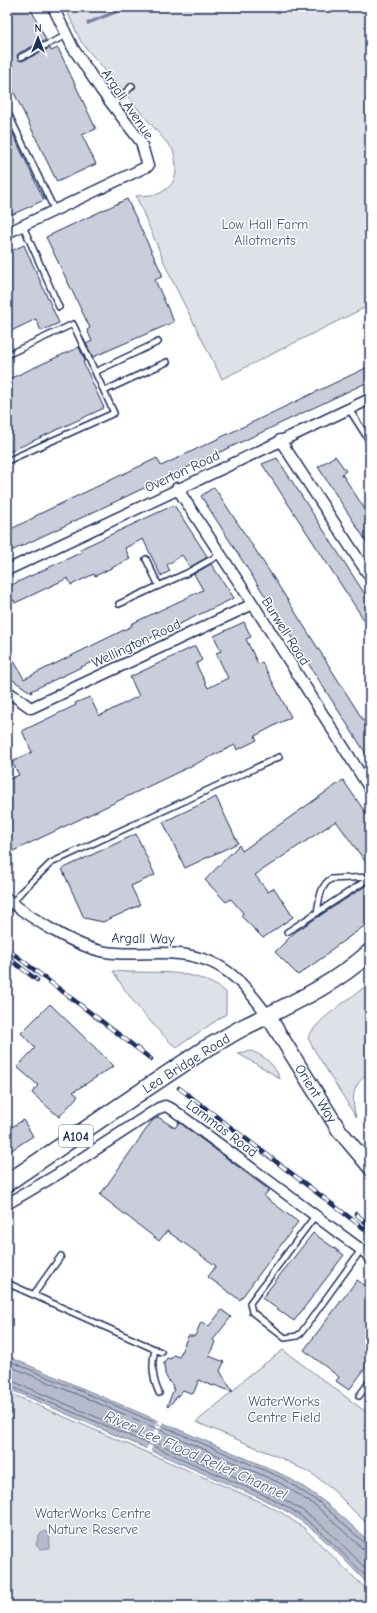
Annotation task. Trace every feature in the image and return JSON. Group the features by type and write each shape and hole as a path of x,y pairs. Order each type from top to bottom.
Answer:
{"main road":[{"name":"Lea Bridge Road","path":"7,1183 206,1049 244,1027 316,991 354,966 370,952"}],"street":[{"name":"Argall Avenue","path":"7,233 148,166 141,142 111,106 74,48 53,7"},
{"name":"Overton Road","path":"7,570 177,488 370,399"},
{"path":"280,440 370,577"},
{"name":"Burwell Road","path":"177,488 221,554 370,789"},
{"name":"Wellington Road","path":"7,691 31,708 253,604"},
{"name":"Argall Way","path":"10,901 62,935 92,949 122,954 174,953 200,957 225,970 236,978 246,987 268,1016"},
{"name":"Orient Way","path":"268,1016 339,1130 370,1167"},
{"name":"Lammas Road","path":"7,1204 58,1174 159,1108 165,1106 172,1109 370,1258"}],"lane":[{"path":"21,57 67,35"},
{"path":"111,106 132,86"},
{"path":"7,111 55,211"},
{"path":"22,226 59,307"},
{"path":"7,355 73,324 114,413 7,461"},
{"path":"95,372 158,342"},
{"path":"104,391 167,362"},
{"path":"348,409 370,442"},
{"path":"119,604 159,586 221,554"},
{"path":"146,559 159,586"},
{"path":"10,901 51,863 280,757"},
{"path":"287,932 370,878"},
{"path":"317,913 322,890 327,881 331,879 370,878"},
{"path":"315,1216 250,1303 252,1312 285,1338 297,1336 301,1333 361,1250"},
{"path":"34,1294 61,1256"},
{"path":"7,1283 161,1352"},
{"path":"155,1349 152,1362 155,1384 159,1393"},
{"path":"360,1396 370,1381"}],"green space":[{"name":"Low Hall Farm Allotments","path":"65,7 370,7 370,305 222,379 171,278 136,196 153,195 168,188 176,173 176,162 173,150 81,42"},
{"path":"113,971 171,973 199,978 226,992 226,1014 177,1047 172,1044 147,1018"},
{"path":"370,983 370,1072 356,1086 354,1092 353,1097 356,1117 308,1038 312,1031 326,1016"},
{"path":"251,1051 269,1062 275,1069 280,1079 237,1053"},
{"name":"WaterWorks Centre Field","path":"283,1350 370,1415 370,1527 334,1491 314,1475 281,1458 196,1422 225,1398 248,1376"},
{"name":"WaterWorks Centre Nature Reserve","path":"7,1392 259,1501 282,1513 304,1528 370,1593 370,1606 7,1606"}],"water":[{"name":"River Lee Flood Relief Channel","path":"7,1356 271,1469 312,1492 336,1511 370,1543 370,1586 336,1551 308,1526 279,1507 7,1388"},
{"path":"45,1531 49,1536 49,1548 40,1549 36,1545 39,1535"}],"pier":[{"path":"160,1418 164,1420 150,1452 146,1450"}],"building":[{"path":"7,7 30,7 46,40 19,53 17,56 18,59 22,61 50,48 51,51 58,48 96,129 82,135 96,164 57,182 7,78"},
{"path":"7,121 44,200 7,217"},
{"path":"127,199 163,276 155,280 174,322 93,357 86,344 92,341 87,330 90,328 46,237"},
{"path":"24,245 59,323 41,331 36,319 7,333 7,253"},
{"path":"79,347 85,361 83,362 104,408 7,453 7,380"},
{"path":"370,366 370,381 7,553 7,531 35,516 157,458 161,466"},
{"path":"335,456 346,471 342,474 370,517 370,547 318,467"},
{"path":"277,458 370,602 370,629 262,464"},
{"path":"214,487 275,580 370,731 370,760 201,496"},
{"path":"174,505 207,556 206,558 190,567 182,555 167,565 170,571 161,576 143,539 125,548 130,559 95,576 94,574 71,585 68,578 15,603 14,600 7,603 7,587 82,552 80,549"},
{"path":"211,564 234,598 140,643 138,640 31,691 32,693 7,676 7,663 13,659 24,679 132,626 131,624 203,590 194,574"},
{"path":"244,622 251,637 246,639 258,664 262,662 291,717 255,736 257,740 237,750 235,745 7,854 7,780 19,775 12,762 32,752 22,731 76,705 75,703 90,697 99,716 139,696 130,677 195,646 202,660 196,664 208,688 228,678 216,653 221,651 214,636"},
{"path":"343,780 370,819 370,868 336,821 255,875 268,892 274,888 293,917 263,938 241,916 243,913 231,899 226,902 205,880 239,845 242,851"},
{"path":"216,797 238,843 185,868 163,822"},
{"path":"136,834 155,875 131,886 140,905 103,922 84,918 62,869"},
{"path":"370,883 370,922 328,952 329,953 298,975 275,952 295,932"},
{"path":"50,1004 114,1066 73,1092 78,1096 59,1117 32,1093 38,1085 17,1067 35,1048 21,1033"},
{"path":"158,1117 175,1128 179,1122 269,1190 264,1196 298,1222 240,1300 208,1277 216,1266 167,1231 159,1241 100,1195 152,1121"},
{"path":"23,1120 33,1136 7,1153 7,1130"},
{"path":"313,1233 344,1255 294,1321 262,1298"},
{"path":"357,1280 370,1289 370,1362 349,1390 336,1381 339,1377 304,1350"},
{"path":"222,1310 231,1317 213,1340 215,1342 209,1356 224,1362 220,1371 233,1392 199,1380 193,1394 183,1390 168,1407 167,1406 174,1389 172,1388 173,1386 165,1374 164,1363 167,1358 171,1359 173,1355 179,1357 188,1336 195,1336 201,1322 209,1326"}],"waterway":[{"path":"88,23 128,7"}],"railway":[{"path":"7,949 151,1059"},
{"path":"7,957 37,980"},
{"path":"179,1088 370,1233"},
{"path":"356,1214 370,1226"}]}
